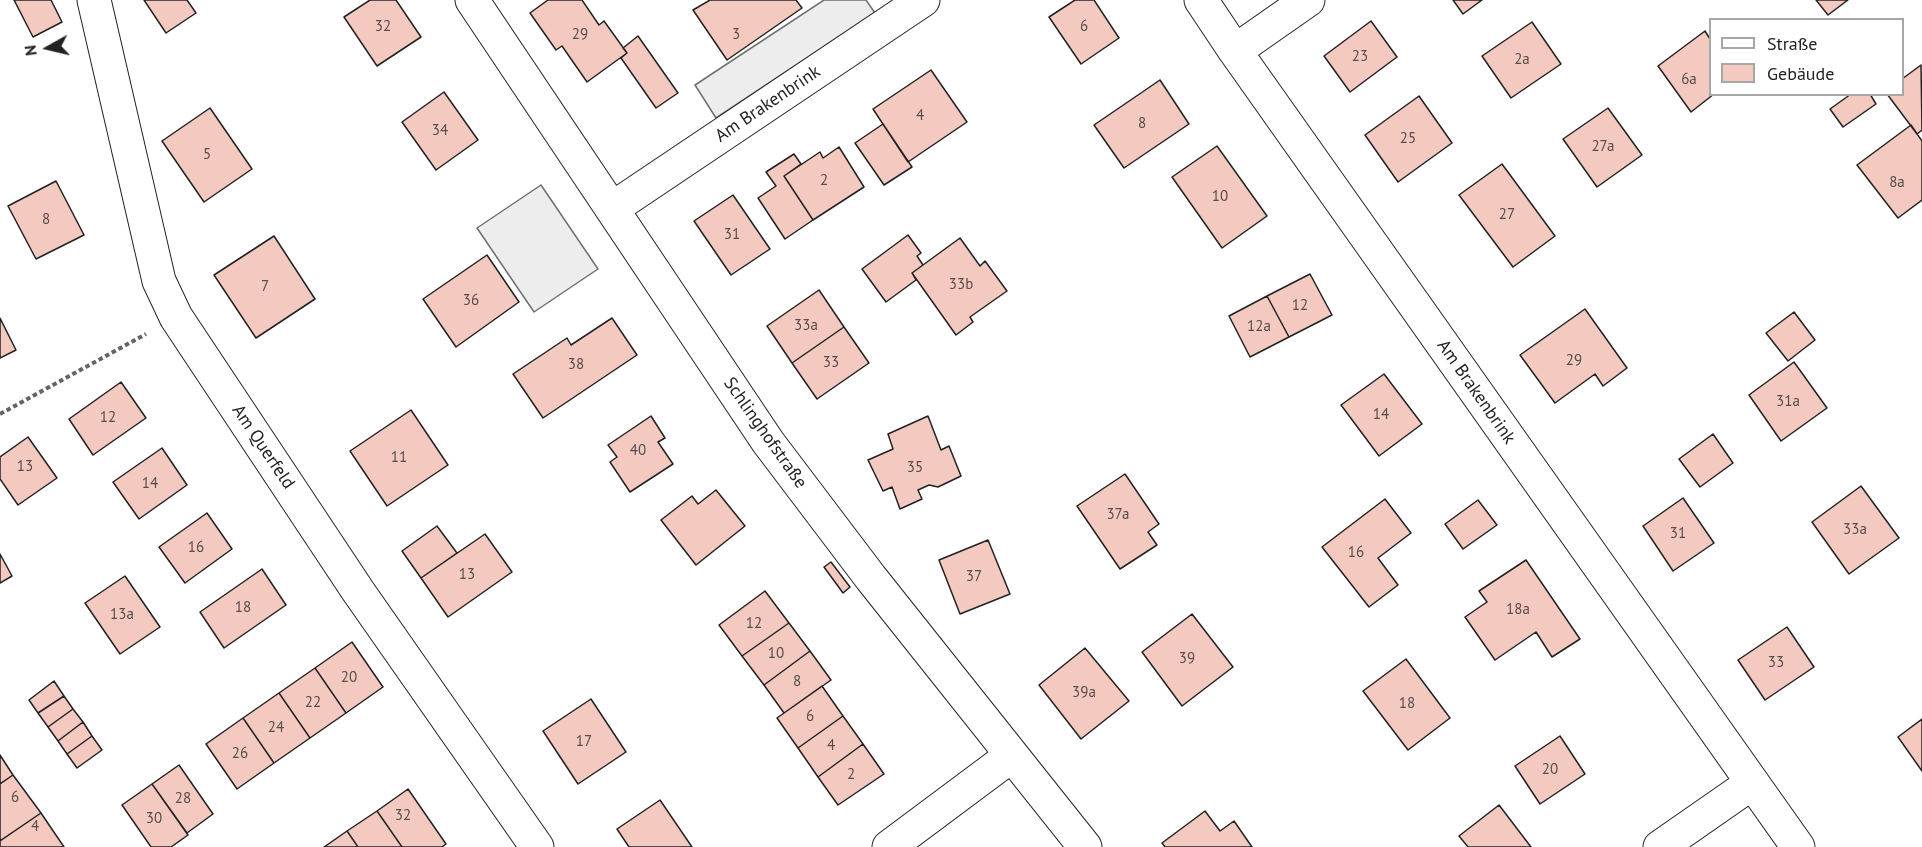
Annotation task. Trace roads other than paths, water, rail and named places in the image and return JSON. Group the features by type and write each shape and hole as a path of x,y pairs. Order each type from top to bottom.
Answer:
{"street":[{"name":"Am Querfeld","path":"94,0 159,281 176,317 358,591 537,847"},
{"name":"Schlinghofstraße","path":"472,0 768,442 1011,756 1085,847"},
{"name":"Am Brakenbrink","path":"613,208 923,0"},
{"name":"Am Brakenbrink","path":"1201,0 1798,847"},
{"path":"1235,51 1308,0"},
{"path":"889,847 1011,756"},
{"path":"1660,847 1752,783"}]}
